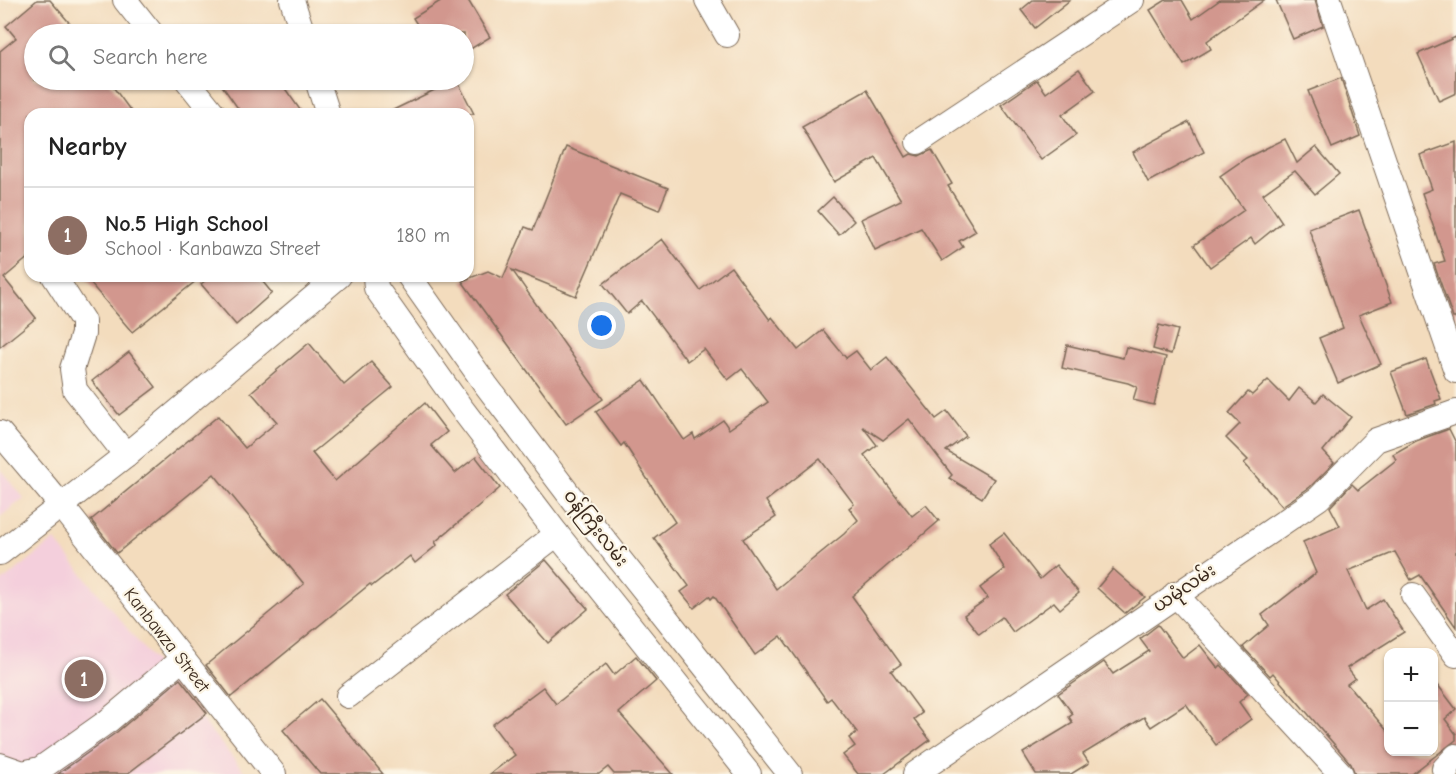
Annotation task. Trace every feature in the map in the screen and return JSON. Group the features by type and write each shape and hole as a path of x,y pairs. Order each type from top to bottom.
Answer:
{"street":[{"path":"124,0 144,24"},
{"path":"292,0 300,24"},
{"path":"707,0 727,35"},
{"path":"918,142 1132,0"},
{"path":"1329,0 1456,371"},
{"path":"195,90 209,108"},
{"path":"320,90 326,108"},
{"path":"58,282 83,321 83,334 72,369 75,390 126,455"},
{"path":"0,553 126,455 332,282"},
{"name":"ဝန်ကြီးလမ်း","path":"376,282 376,288 459,405 557,534 749,774"},
{"name":"ဝန်ကြီးလမ်း","path":"413,282 486,385 583,513 790,774"},
{"name":"ယမုံလမ်း","path":"915,774 1174,594 1319,498 1376,440 1456,412"},
{"name":"Kanbawza Street","path":"0,433 182,659 268,772"},
{"path":"348,696 557,534"},
{"path":"1174,594 1341,774"},
{"path":"1413,595 1456,655"},
{"path":"0,765 22,772 40,770 108,721 182,659"},
{"path":"1446,774 1444,769 1448,762 1456,756"}],"shaded area":[{"path":"0,469 24,498 0,517"},
{"path":"55,540 246,774 0,774 0,583"}],"building":[{"path":"37,0 50,0 70,24 24,24 24,90 115,90 129,108 24,108 24,261 4,278 36,318 0,347 0,51 16,38 6,26"},
{"path":"442,0 468,0 490,37 474,47 474,24 417,24 413,18"},
{"path":"1033,0 1070,0 1035,28 1021,10"},
{"path":"1166,0 1182,0 1193,19 1220,0 1264,0 1207,41 1211,49 1184,65 1150,10"},
{"path":"1276,0 1315,0 1323,26 1293,39"},
{"path":"1456,37 1456,93 1439,101 1418,54"},
{"path":"1079,69 1095,91 1062,115 1076,135 1041,160 1001,105 1037,80 1046,93"},
{"path":"1341,78 1360,136 1332,148 1308,91"},
{"path":"225,90 286,90 299,108 238,108"},
{"path":"434,90 462,90 471,108 397,108"},
{"path":"867,90 906,157 911,154 919,156 932,150 952,184 948,186 976,231 959,241 963,247 942,261 921,228 875,250 861,219 901,200 876,158 834,182 802,127"},
{"path":"1189,122 1204,152 1148,182 1133,152"},
{"path":"1285,139 1297,163 1316,147 1339,174 1315,194 1295,171 1263,194 1282,222 1255,244 1251,238 1210,267 1194,245 1244,210 1220,176 1246,158"},
{"path":"1456,142 1456,318 1453,318 1434,264 1445,261 1422,193 1432,189 1420,155"},
{"path":"566,147 668,188 659,210 620,194 576,296 512,270 603,399 566,424 463,282 474,282 474,276 488,271 503,278 525,227 533,230"},
{"path":"833,197 854,221 839,235 818,211"},
{"path":"1359,210 1392,302 1359,315 1381,364 1338,383 1319,338 1343,328 1309,229"},
{"path":"662,239 700,290 731,267 770,320 772,317 798,350 823,330 846,358 856,351 871,370 887,357 936,419 947,411 966,436 946,451 994,479 982,498 949,478 952,475 909,419 883,440 863,427 877,445 864,455 912,516 926,505 939,521 852,596 901,664 891,671 922,713 914,719 930,740 884,774 858,774 843,755 855,746 849,738 857,732 831,698 827,701 781,636 755,655 714,596 711,599 709,596 694,608 681,592 689,586 654,538 675,522 624,443 621,446 596,412 644,380 684,440 693,434 695,439 723,420 729,429 768,402 742,369 728,380 704,349 687,361 642,301 627,314 603,284","holes":["820,459 854,504 849,508 858,520 776,589 743,539 776,517 766,501"]},
{"path":"89,282 194,282 132,332"},
{"path":"204,282 263,282 272,293 236,325 201,284"},
{"path":"1159,325 1178,330 1171,354 1153,349"},
{"path":"309,343 344,385 371,362 393,387 312,453 335,481 425,403 447,432 431,445 455,473 476,457 500,488 435,542 437,545 415,563 410,556 372,586 370,584 231,697 206,665 304,584 214,474 117,553 91,520 218,416 245,448 277,422 251,392"},
{"path":"1067,345 1123,358 1126,347 1166,357 1154,405 1133,400 1137,387 1128,383 1062,368"},
{"path":"129,352 156,387 119,415 92,381"},
{"path":"1426,359 1441,399 1435,401 1436,404 1407,414 1391,372"},
{"path":"1268,380 1289,401 1299,388 1316,402 1323,394 1351,417 1323,451 1334,463 1310,487 1282,506 1244,463 1248,460 1226,438 1240,424 1229,413 1248,392 1252,395"},
{"path":"1449,429 1456,443 1456,627 1420,575 1411,580 1395,552 1348,571 1366,610 1383,599 1404,632 1347,668 1355,678 1347,684 1384,727 1384,756 1435,756 1412,774 1355,774 1351,764 1273,673 1270,676 1243,647 1269,625 1262,615 1316,573 1303,542 1340,526 1330,507 1352,484 1358,490 1396,460 1393,454 1416,441"},
{"path":"1004,533 1040,579 1056,565 1079,593 1060,609 1054,602 1013,632 1002,617 979,634 964,615 988,598 980,588 1005,569 989,544"},
{"path":"546,560 588,609 548,643 505,594"},
{"path":"1113,569 1145,597 1125,613 1097,588"},
{"path":"1158,625 1183,658 1200,645 1218,668 1221,665 1248,694 1239,702 1251,719 1216,745 1186,704 1151,727 1144,717 1083,754 1089,763 1071,774 1036,774 1023,753 1073,723 1069,717 1073,714 1058,694 1104,662 1113,674 1149,651 1140,639"},
{"path":"636,656 656,681 619,713 673,774 614,774 608,767 599,774 490,774 515,755 492,725 543,687 556,704 606,664 614,675"},
{"path":"180,679 207,713 127,774 58,774 117,732"},
{"path":"1438,685 1456,709 1445,719 1456,734 1456,740 1438,754"},
{"path":"320,699 383,774 320,774 283,730"}],"place":[{"name":"No.5 High School","path":"84,679"}]}
